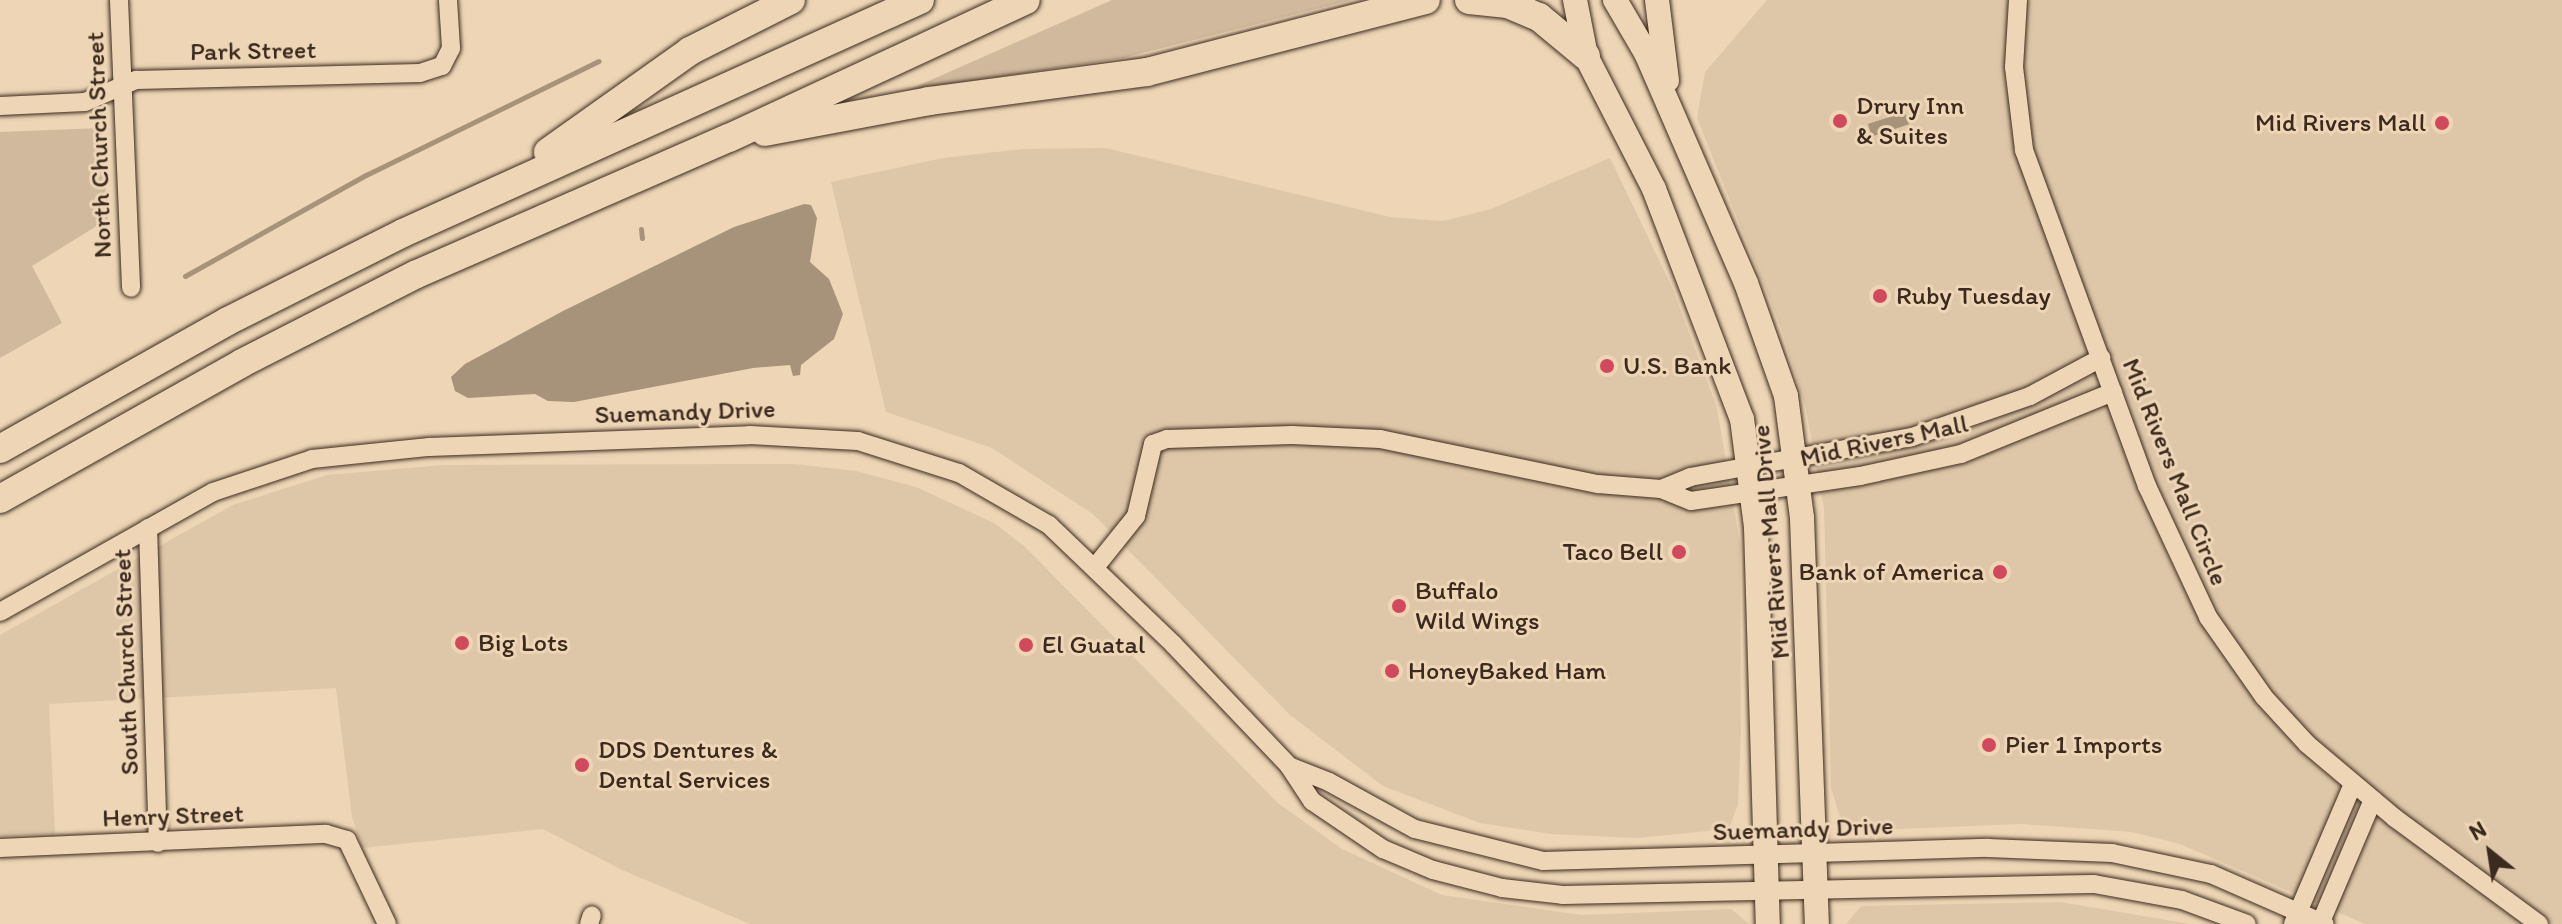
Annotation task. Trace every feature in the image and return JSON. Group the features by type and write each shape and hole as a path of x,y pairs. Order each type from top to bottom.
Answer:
{"highway":[{"path":"498,187 690,51 791,0"},
{"path":"0,449 228,321 498,187 920,0"},
{"path":"0,499 242,363 417,274 729,138 1026,0"},
{"path":"729,138 903,105 1147,72 1426,0"},
{"path":"1469,0 1508,4 1539,17 1586,56"}],"main road":[{"name":"Mid Rivers Mall Drive","path":"1575,0 1586,56 1654,189 1708,318 1742,419 1751,494 1768,924"},
{"name":"Mid Rivers Mall Drive","path":"1615,0 1627,15 1671,110 1768,341 1786,396 1798,486 1817,924"},
{"path":"1657,0 1671,110"}],"street":[{"name":"North Church Street","path":"119,0 131,288"},
{"name":"Park Street","path":"0,106 85,102 136,80 420,73 442,66 451,48 448,0"},
{"name":"Mid Rivers Mall Circle","path":"2018,0 2014,67 2024,150 2168,538 2208,617 2264,697 2353,784 2539,924"},
{"name":"Mid Rivers Mall","path":"1661,489 1690,477 1912,437 1981,416 2101,358"},
{"name":"Mid Rivers Mall","path":"1661,489 1691,501 1798,486 1961,454 2113,392"},
{"name":"Suemandy Drive","path":"0,612 213,492 270,470 351,452 800,435 858,441 959,473 1049,525 1096,566 1289,766 1312,801 1383,849 1433,870 1502,888 1563,895 2094,884 2182,900 2247,924"},
{"path":"1096,566 1136,516 1153,444 1167,439 1292,435 1380,439 1598,484 1661,489"},
{"name":"South Church Street","path":"148,528 158,843"},
{"name":"Suemandy Drive","path":"1289,766 1329,782 1415,829 1543,861 1767,857 1988,848 2112,853 2211,874 2295,918 2322,923"},
{"path":"2295,918 2353,784"},
{"path":"2322,923 2373,800"},
{"name":"Henry Street","path":"0,848 326,834 347,840 387,924"}],"shaded area":[{"path":"1112,0 1352,0 1123,58 906,91"},
{"path":"1767,0 2562,0 2562,924 2365,924 2180,844 2132,832 2021,824 1874,830 1858,829 1840,817 1831,788 1824,508 1806,409 1781,328 1697,118 1705,72"},
{"path":"1905,112 1909,124 1872,136 1868,124"},
{"path":"101,128 108,219 32,266 62,323 0,358 0,132"},
{"path":"1106,148 1390,217 1443,221 1491,209 1610,158 1672,287 1717,408 1740,544 1741,733 1738,804 1729,829 1637,838 1551,834 1480,823 1383,786 1290,715 1093,514 992,448 886,412 831,182 943,158 1023,149"},
{"path":"804,204 811,205 817,218 810,262 829,279 843,314 834,339 801,365 800,375 793,376 790,365 753,368 574,402 548,401 535,394 468,398 455,391 451,377 465,364 563,311 734,227"},
{"path":"795,464 856,471 916,487 994,523 1024,546 1278,803 1342,849 1442,895 1581,915 1731,909 1749,924 750,924 622,870 543,829 362,848 352,817 336,688 49,704 55,834 0,836 0,635 233,505 327,475 443,465"},
{"path":"2061,902 2190,924 1846,924 1861,906"}],"waterway":[{"path":"185,276 366,175 599,61"},
{"path":"641,229 642,238"}],"place":[{"name":"Drury Inn & Suites","path":"1840,121"},
{"name":"Mid Rivers Mall","path":"2442,123"},
{"name":"Ruby Tuesday","path":"1880,296"},
{"name":"U.S. Bank","path":"1607,366"},
{"name":"Taco Bell","path":"1679,552"},
{"name":"Bank of America","path":"2000,572"},
{"name":"Buffalo Wild Wings","path":"1399,606"},
{"name":"Big Lots","path":"462,643"},
{"name":"El Guatal","path":"1026,645"},
{"name":"HoneyBaked Ham","path":"1392,671"},
{"name":"Pier 1 Imports","path":"1989,745"},
{"name":"DDS Dentures & Dental Services","path":"582,765"}]}
